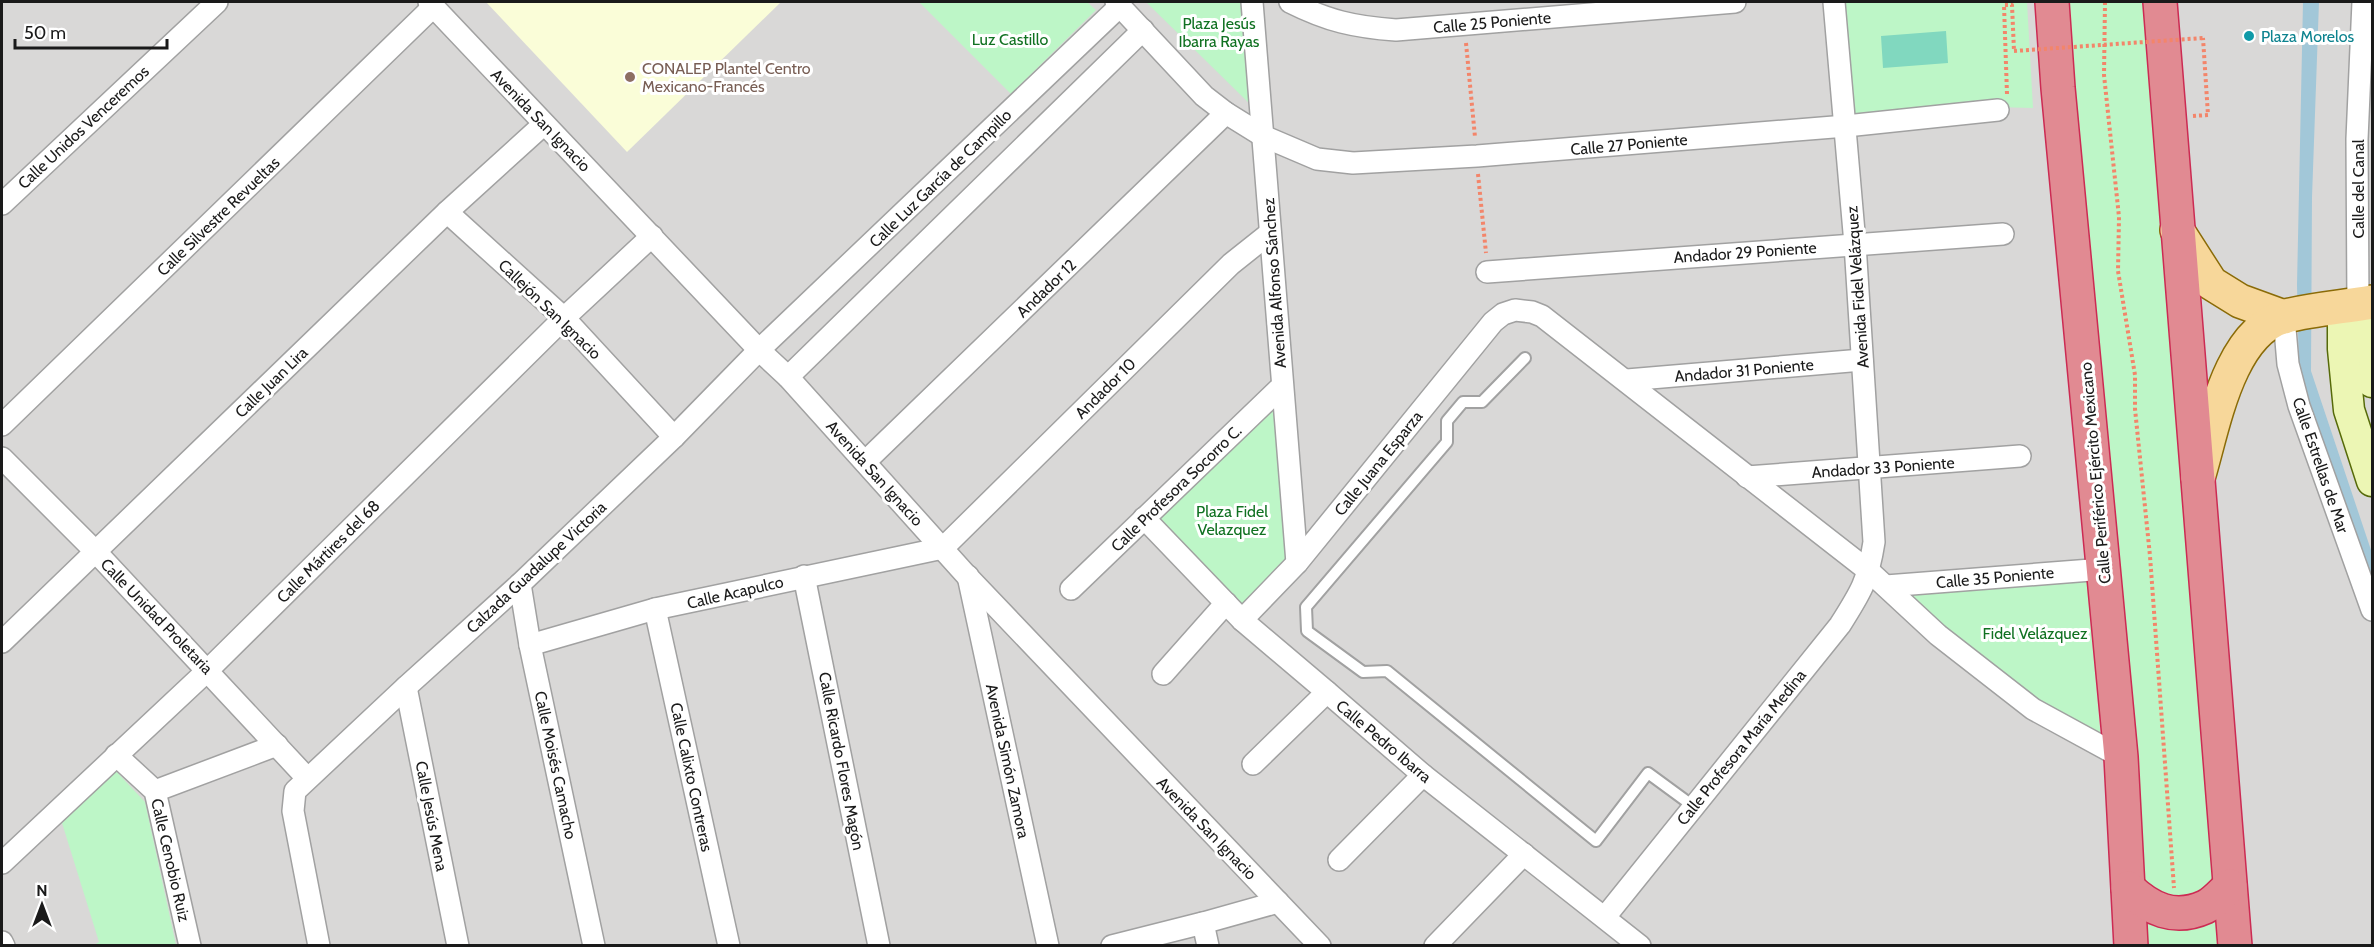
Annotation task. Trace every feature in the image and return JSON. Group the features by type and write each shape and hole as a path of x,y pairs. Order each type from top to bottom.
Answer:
{"highway":[{"name":"Calle Periférico Ejército Mexicano","path":"2052,2 2058,88 2121,757 2131,945"},
{"path":"2160,2 2235,945"},
{"path":"2128,888 2144,903 2158,911 2178,912 2206,907 2230,886"}],"main road":[{"path":"2177,230 2211,283 2240,301 2288,316"},
{"path":"2197,482 2233,365 2252,338 2288,316 2358,304"},
{"path":"2358,304 2364,348 2373,382"},
{"path":"2358,304 2343,349 2349,410 2373,481"}],"street":[{"name":"Calle Unidos Venceremos","path":"2,204 217,2"},
{"name":"Avenida Alfonso Sánchez","path":"1251,2 1297,564"},
{"name":"Calle 25 Poniente","path":"1290,2 1331,20 1361,28 1396,30 1735,2"},
{"name":"Avenida Fidel Velázquez","path":"1834,2 1855,244 1874,542 1870,572"},
{"name":"Avenida San Ignacio","path":"431,4 759,350 788,377 967,576 1320,945"},
{"name":"Calle Silvestre Revueltas","path":"2,425 431,4"},
{"name":"Calle 27 Poniente","path":"1118,4 1204,96 1226,114 1263,136 1317,159 1353,162 1477,156 1846,126 1998,110"},
{"name":"Calle Luz García de Campillo","path":"759,350 1118,4"},
{"name":"Calle del Canal","path":"2358,304 2365,138 2366,12"},
{"path":"788,377 1143,30"},
{"name":"Andador 12","path":"865,462 1226,114"},
{"name":"Calle Juan Lira","path":"2,642 447,212 544,124"},
{"name":"Callejón San Ignacio","path":"447,212 564,318 674,437"},
{"name":"Andador 10","path":"943,548 1231,264 1270,233"},
{"name":"Andador 29 Poniente","path":"1487,272 2003,234"},
{"name":"Calle Mártires del 68","path":"2,863 208,670 564,318 652,236"},
{"name":"Calle Juana Esparza","path":"1242,620 1297,564 1493,322 1503,314 1515,310 1542,316 1627,380"},
{"name":"Calle Estrellas de Mar","path":"2288,316 2288,364 2299,406 2373,610"},
{"name":"Calzada Guadalupe Victoria","path":"307,778 520,584 674,437 759,350"},
{"name":"Andador 31 Poniente","path":"1627,380 1862,360"},
{"path":"1627,380 1870,572 1938,635 2033,709 2121,757"},
{"name":"Calle Profesora Socorro C.","path":"1071,589 1281,387"},
{"name":"Andador 33 Poniente","path":"1747,477 2020,456"},
{"name":"Calle Unidad Proletaria","path":"2,458 95,551 307,778"},
{"name":"Calle Pedro Ibarra","path":"1144,518 1242,620 1423,775 1605,917 1627,942"},
{"name":"Calle Acapulco","path":"530,645 655,609 943,548"},
{"name":"Calle 35 Poniente","path":"1886,586 2104,568"},
{"name":"Calle Profesora María Medina","path":"1605,917 1840,625 1861,593 1870,572"},
{"name":"Calle Ricardo Flores Magón","path":"804,576 879,945"},
{"name":"Avenida Simón Zamora","path":"967,576 1048,945"},
{"name":"Calle Moisés Camacho","path":"520,584 530,645 594,945"},
{"path":"1163,674 1226,603"},
{"name":"Calle Calixto Contreras","path":"655,609 729,945"},
{"name":"Calle Jesús Mena","path":"406,687 458,945"},
{"path":"1253,764 1326,692"},
{"path":"155,791 278,745"},
{"name":"Calle Cenobio Ruiz","path":"116,755 155,791 190,945"},
{"path":"1339,860 1423,775"},
{"path":"307,778 296,791 293,811 319,945"},
{"path":"1435,945 1524,854"},
{"path":"1113,945 1278,902"},
{"path":"1203,923 1208,945"}],"lane":[{"path":"1525,358 1482,402 1463,402 1447,422 1446,442 1306,608 1307,631 1363,672 1387,671 1596,841 1648,773 1693,806"}],"path":[{"path":"2105,2 2104,75 2119,217 2118,271 2135,375 2136,419 2150,556 2174,892 2178,912"},
{"path":"1998,110 2009,92 2004,5 2012,5 2014,51 2204,38 2208,115 2168,117"}],"shaded area":[{"path":"2,2 2372,2 2372,945 2,945"},
{"name":"CONALEP Plantel Centro Mexicano-Francés","path":"486,2 781,2 627,152"}],"green space":[{"name":"Luz Castillo","path":"919,2 1087,2 1096,10 1011,94"},
{"name":"Plaza Jesús Ibarra Rayas","path":"1146,2 1248,2 1257,111"},
{"path":"1836,2 2027,2 2033,108 1996,107 1848,123"},
{"path":"2055,2 2155,2 2227,878 2187,906 2140,892"},
{"path":"1946,31 1948,63 1883,68 1881,36"},
{"name":"Plaza Fidel Velazquez","path":"1281,387 1297,563 1242,620 1144,518"},
{"name":"Fidel Velázquez","path":"2086,574 2101,740 2036,704 1896,589"},
{"path":"113,768 145,802 176,945 94,945 99,942 62,823"},
{"path":"2133,903 2151,925 2201,921 2226,904 2229,945 2135,945"}],"water":[{"path":"2303,2 2319,2 2312,197 2311,371 2372,553 2372,595 2299,375 2297,285"}],"place":[{"name":"Plaza Morelos","path":"2249,36"},
{"name":"CONALEP Plantel Centro Mexicano-Francés","path":"630,77"}]}
